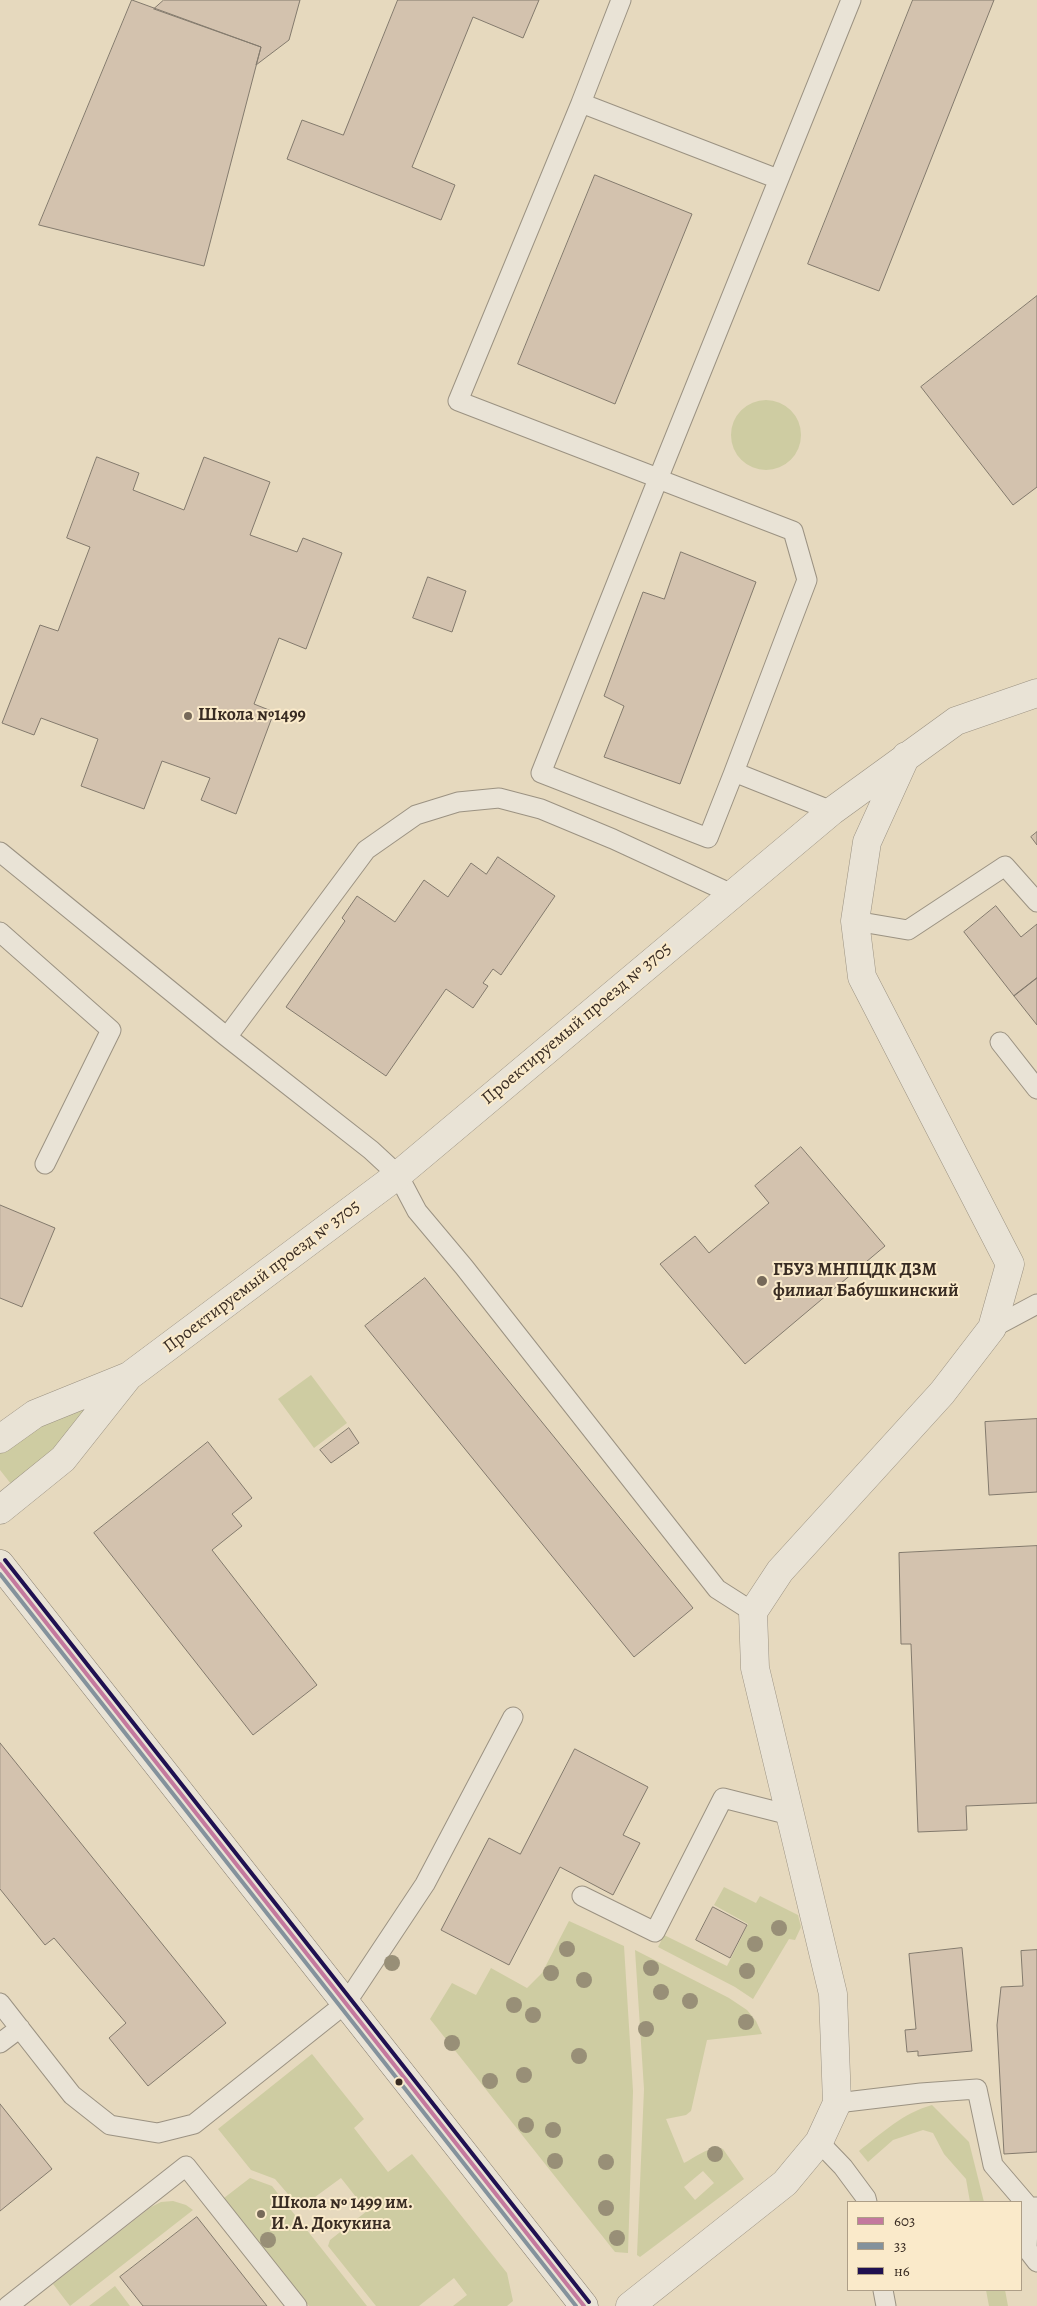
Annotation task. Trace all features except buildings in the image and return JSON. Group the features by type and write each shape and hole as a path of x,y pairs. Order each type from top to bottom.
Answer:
{"street":[{"name":"Проектируемый проезд № 3705","path":"0,1510 63,1459 129,1376 398,1175 832,810 956,721 1037,693"},
{"path":"630,2306 785,2183 820,2142 837,2103 833,1994 755,1668 753,1612 780,1571 942,1393 992,1328 1010,1264 862,976 856,921 867,842 906,756"},
{"name":"Проектируемый проезд № 3705","path":"0,1439 35,1414 129,1376"},
{"path":"0,1564 584,2306"}],"lane":[{"path":"621,0 581,103 458,401 658,479 793,531 807,580 708,838 541,773 658,479 778,179 851,0"},
{"path":"581,103 778,179"},
{"path":"734,772 832,810"},
{"path":"227,1038 366,850 416,815 458,802 499,798 541,809 613,839 732,894"},
{"path":"0,852 227,1038 371,1150 398,1175 417,1212 464,1267 717,1589 753,1612"},
{"path":"856,921 908,930 1006,866 1037,902"},
{"path":"0,932 111,1030 45,1164"},
{"path":"1000,1042 1037,1089"},
{"path":"992,1328 1037,1304"},
{"path":"0,2003 72,2095 110,2126 158,2132 194,2124 346,2003 425,1884 513,1717"},
{"path":"582,1896 655,1932 723,1798 790,1815"},
{"path":"0,2043 20,2028"},
{"path":"837,2103 921,2093 977,2089 993,2165 1033,2207 1027,2249 1037,2262"},
{"path":"820,2142 843,2166 867,2201"},
{"path":"8,2306 186,2166 297,2306"},
{"path":"883,2291 886,2306"}],"shaded area":[{"path":"766,400 785,406 795,416 801,435 795,454 785,464 766,470 747,464 737,454 731,435 737,416 747,406"},
{"path":"311,1375 347,1423 314,1448 278,1399"},
{"path":"90,1399 96,1410 15,1489 0,1470 0,1450 38,1421"},
{"path":"724,1887 756,1903 760,1896 798,1915 801,1927 795,1940 789,1939 753,1999 735,1987 658,1947 664,1935 727,1966 748,1924 714,1905"},
{"path":"569,1921 624,1946 633,2091 628,2253 615,2252 430,2019 452,1983 476,1995 491,1968 527,1988 542,1973"},
{"path":"635,1950 729,1998 747,2010 756,2021 762,2034 707,2040 691,2111 686,2115 666,2119 684,2163 714,2148 723,2149 744,2179 640,2257 637,2255 644,2089","holes":["703,2171 714,2183 695,2200 684,2187"]},
{"path":"312,2054 364,2119 354,2128 388,2172 412,2154 507,2273 513,2301 507,2306 453,2306 467,2295 454,2278 419,2306 376,2306 328,2246 330,2240 367,2211 341,2178 300,2208 275,2179 251,2170 218,2129"},
{"path":"932,2105 969,2142 984,2201 970,2201 966,2179 944,2154 933,2133 923,2130 893,2140 868,2162 859,2151 902,2118"},
{"path":"250,2178 272,2186 367,2306 309,2306 224,2198"},
{"path":"173,2201 186,2205 193,2210 70,2306 53,2284 151,2207 161,2202"},
{"path":"115,2286 130,2306 89,2306"},
{"path":"986,2291 1005,2291 1008,2306 989,2306"}],"transit line":[{"name":"н6","path":"5,1560 589,2302"},
{"name":"603","path":"0,1564 584,2306"},
{"name":"33","path":"0,1574 576,2306"}],"place":[{"name":"Школа №1499","path":"188,716"},
{"name":"ГБУЗ МНПЦДК ДЗМ филиал Бабушкинский","path":"762,1281"},
{"name":"Школа № 1499 им. И. А. Докукина","path":"261,2214"}]}
